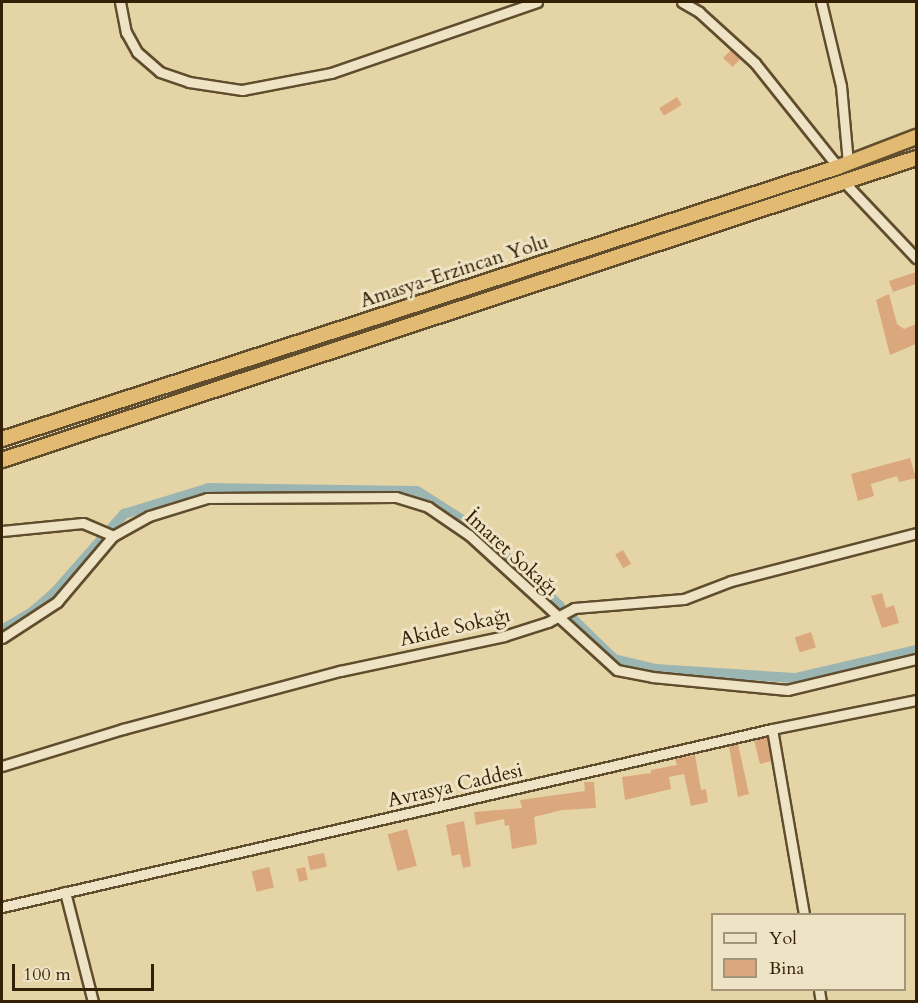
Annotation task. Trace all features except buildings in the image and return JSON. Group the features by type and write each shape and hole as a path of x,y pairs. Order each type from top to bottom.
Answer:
{"highway":[{"name":"Amasya-Erzincan Yolu","path":"2,439 843,165 916,137"},
{"name":"Amasya-Erzincan Yolu","path":"2,460 846,184 916,158"}],"street":[{"path":"120,2 126,32 136,52 160,72 189,82 242,90 331,74 537,2"},
{"path":"682,2 699,12 755,63 843,165"},
{"path":"821,2 841,86 843,165"},
{"path":"846,184 916,258"},
{"name":"İmaret Sokağı","path":"110,536 149,516 207,498 311,496 410,500 428,507 469,535 607,664 624,672 652,677 787,690 916,659"},
{"path":"2,531 83,523 110,536 57,602 2,638"},
{"name":"Akide Sokağı","path":"2,766 123,729 340,671 504,636 557,617 574,608 589,605 638,606 684,599 731,581 916,533"},
{"name":"Avrasya Caddesi","path":"2,907 772,729 916,700"},
{"path":"772,729 804,913"},
{"path":"65,892 93,1002"}],"waterway":[{"path":"2,630 32,612 54,593 124,514 209,488 417,491 475,528 560,606"},
{"path":"571,617 614,659 655,669 795,678 916,650"}]}
